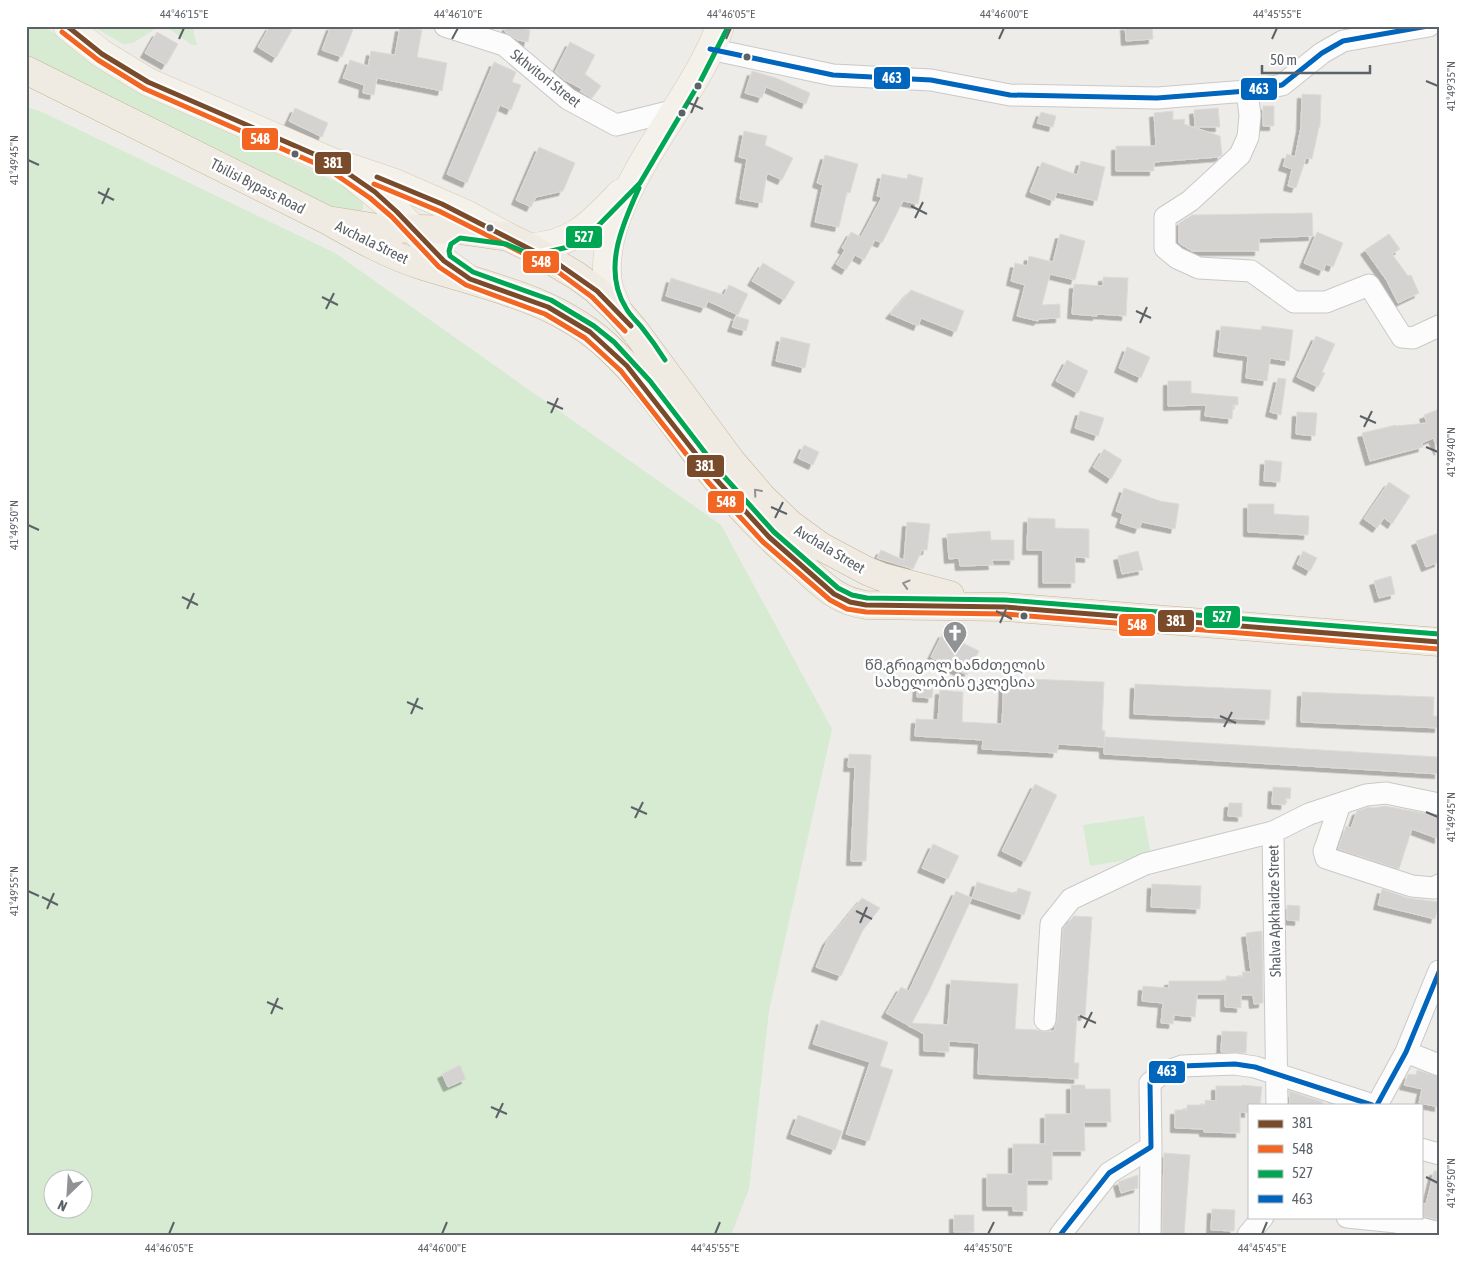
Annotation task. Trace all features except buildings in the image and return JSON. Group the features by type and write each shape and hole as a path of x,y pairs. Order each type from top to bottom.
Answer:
{"highway":[{"name":"Tbilisi Bypass Road","path":"26,70 327,220 378,228 459,230 519,242"},
{"name":"Avchala Street","path":"327,220 359,239 398,257 470,279 548,307 583,328 609,348 644,386 714,477 769,537 834,594 843,599 858,604 1005,607 1439,642"},
{"path":"444,261 441,252 442,245 450,235 459,230"},
{"name":"Avchala Street","path":"519,242 577,276 595,289 619,312 732,462 762,497 807,538 866,571 882,577 1005,607"},
{"path":"858,604 864,599 870,588 866,571"}],"main road":[{"path":"67,26 102,54 148,82 330,161 394,183 466,214 519,242 542,246 554,244 576,235 598,218 634,179"},
{"path":"619,312 608,285 607,272 610,242 615,221 634,179 676,110 716,36"},
{"path":"330,161 375,192 415,229 444,261 470,279"},
{"path":"356,224 369,220 375,213 378,204 375,192"}],"street":[{"name":"Skhvitori Street","path":"445,26 504,45 568,99 616,125 676,110"},
{"path":"716,36 833,75 931,80 1010,95 1156,98 1282,85 1322,53 1343,41 1429,26"},
{"path":"1247,90 1250,115 1248,137 1240,155 1190,201 1165,217 1165,248 1177,258 1199,268 1251,271 1294,302 1326,302 1369,285 1402,337 1413,338 1439,326"},
{"name":"Shalva Apkhaidze Street","path":"1277,1104 1273,832 1308,814 1366,795 1386,793 1439,804"},
{"path":"1340,804 1324,851 1326,858 1412,886 1434,888 1439,885"},
{"path":"1045,1020 1051,924 1071,899 1145,864 1273,832"},
{"path":"1378,1104 1406,1052 1439,971"},
{"path":"1406,1052 1439,1065"},
{"path":"1150,1235 1152,1147 1150,1083 1163,1073 1182,1066 1235,1064 1276,1073 1322,1090 1370,1104"},
{"path":"1060,1235 1109,1172 1152,1147"},
{"path":"1422,1149 1439,1154"},
{"path":"1248,1235 1262,1218"},
{"path":"1372,1218 1396,1219 1439,1233"}],"green space":[{"path":"26,26 43,26 122,76 199,117 339,183 361,198 363,209 359,214 323,206 26,63"},
{"path":"92,26 194,26 197,45 192,45 168,28 158,27 133,43 123,44"},
{"path":"26,107 42,112 335,253 721,525 832,729 769,1011 749,1189 731,1235 26,1235"},
{"path":"1144,816 1151,856 1090,866 1083,825"}],"transit line":[{"name":"381","path":"67,26 102,54 148,82 330,161 375,192 444,261 470,279 548,307 590,332 627,366 714,477 769,537 834,594 850,602 866,605 1005,607 1439,642"},
{"name":"463","path":"710,49 833,75 931,80 1010,95 1157,98 1247,91 1282,85 1322,53 1343,41 1428,26"},
{"name":"527","path":"727,29 701,80 640,183 591,233 568,247 530,254 506,244 460,238 451,244 450,256 473,272 551,300 594,326 614,342 650,381 720,472 774,532 838,588 852,595 867,598 1006,600 1439,634"},
{"name":"548","path":"62,32 98,60 145,89 326,168 370,198 392,217 439,267 466,285 545,314 585,338 621,371 708,482 763,542 830,600 847,609 866,612 1005,614 1438,649"},
{"name":"381","path":"377,177 442,204 557,263 597,291 631,326"},
{"name":"548","path":"374,184 439,211 554,269 592,297 625,331"},
{"name":"527","path":"639,188 621,232 615,263 616,278 619,293 628,311 665,360"},
{"name":"463","path":"1378,1104 1406,1052 1439,972"},
{"name":"463","path":"1060,1235 1109,1173 1151,1147 1150,1083 1163,1073 1182,1066 1235,1064 1255,1067 1369,1104"}],"place":[{"name":"წმ.გრიგოლ ხანძთელის სახელობის ეკლესია","path":"955,654"}]}
